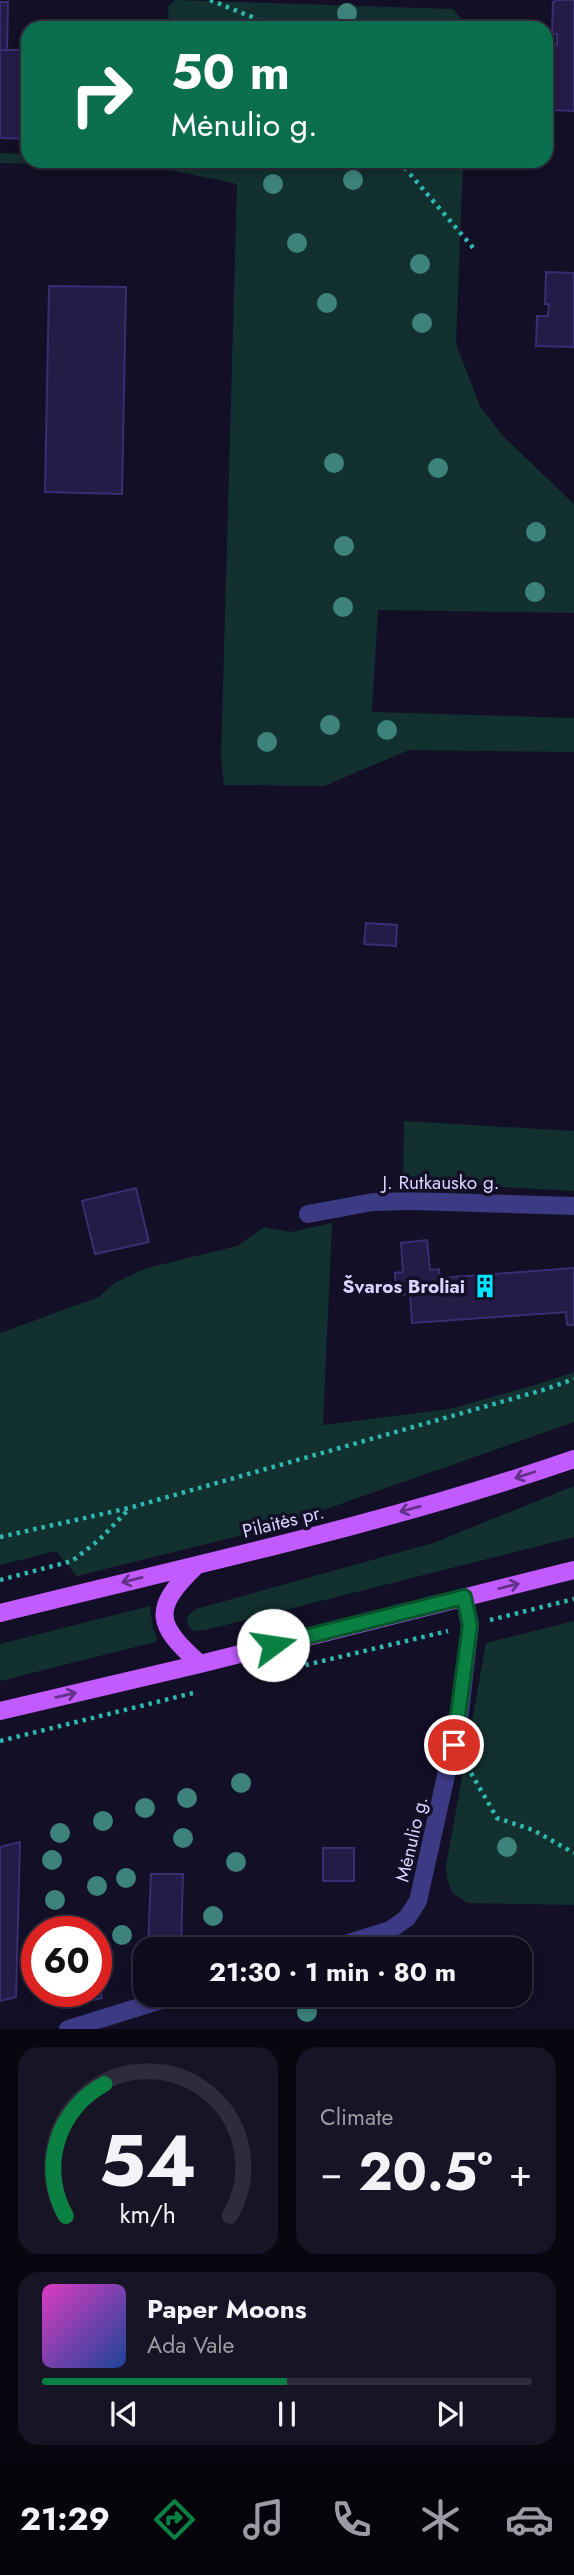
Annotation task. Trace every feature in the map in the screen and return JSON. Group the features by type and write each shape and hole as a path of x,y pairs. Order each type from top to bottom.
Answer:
{"main road":[{"name":"Pilaitės pr.","path":"0,1613 476,1491 574,1459"},
{"path":"198,1564 174,1587 165,1610 165,1625 175,1641 200,1664"},
{"path":"0,1711 574,1570"}],"street":[{"name":"J. Rutkausko g.","path":"308,1214 373,1202 574,1206"},
{"name":"Mėnulio g.","path":"368,1937 390,1930 407,1918 418,1901 454,1745 470,1625 464,1597"},
{"path":"68,2029 139,2007"}],"path":[{"path":"210,0 257,21"},
{"path":"406,168 475,250"},
{"path":"0,1537 129,1508 543,1390 574,1378"},
{"path":"0,1580 72,1561 99,1540 129,1508"},
{"path":"280,1671 574,1599"},
{"path":"0,1741 200,1691"},
{"path":"454,1745 497,1818 533,1830 574,1853"}],"green space":[{"path":"175,0 453,9 463,21 169,21 168,6"},
{"path":"0,153 21,154 21,164 0,163"},
{"path":"161,168 463,168 456,344 480,406 503,436 574,504 574,613 378,610 372,712 574,718 574,752 409,750 324,786 224,785 221,758 237,184"},
{"path":"404,1121 574,1131 574,1191 403,1181"},
{"path":"332,1223 323,1425 449,1409 574,1372 574,1422 275,1527 77,1576 56,1551 0,1565 0,1333 99,1297 116,1282 147,1268 237,1246 264,1227 291,1232"},
{"path":"574,1486 574,1537 205,1630 193,1631 188,1625 187,1617 196,1609 433,1543"},
{"path":"150,1606 157,1639 155,1642 0,1681 0,1644"},
{"path":"574,1621 574,1905 467,1903 452,1892 446,1866 486,1643"}],"building":[{"path":"574,0 574,111 553,110 553,45 557,45 557,34 553,34 553,2"},
{"path":"0,2 8,2 7,50 0,50"},
{"path":"0,50 21,50 21,139 0,138"},
{"path":"546,272 574,273 574,347 536,346 537,316 548,316 549,304 545,304"},
{"path":"49,286 126,287 122,494 45,492"},
{"path":"366,923 397,925 396,946 364,944"},
{"path":"136,1188 149,1242 95,1254 82,1201"},
{"name":"Švaros Broliai","path":"427,1240 430,1270 439,1269 440,1278 574,1268 574,1325 567,1325 566,1312 412,1323 410,1294 396,1295 395,1273 403,1272 401,1243"},
{"path":"20,1842 16,1997 0,2001 0,1847"},
{"path":"323,1848 354,1848 354,1881 323,1881"},
{"path":"151,1874 183,1874 181,1937 148,1937"}],"place":[{"name":"Švaros Broliai","path":"485,1286"}],"route":[{"path":"273,1645 464,1597 470,1625 464,1686 454,1745"}]}
